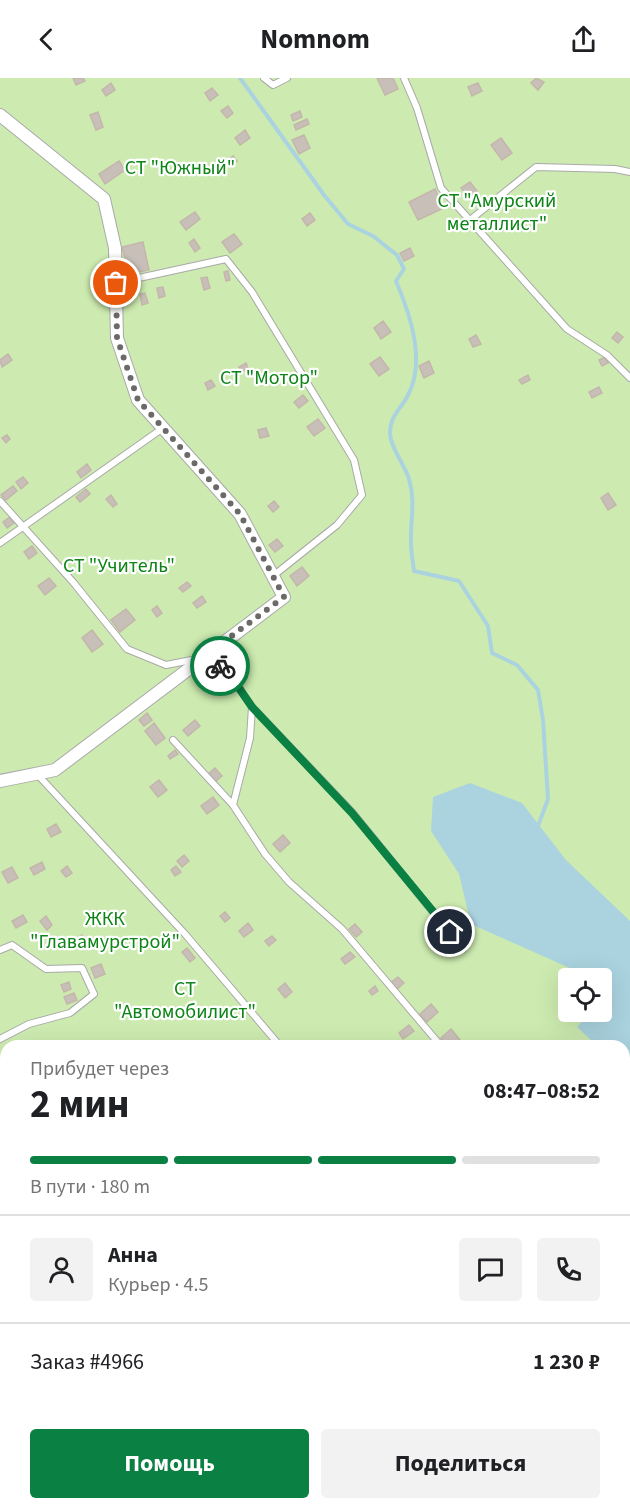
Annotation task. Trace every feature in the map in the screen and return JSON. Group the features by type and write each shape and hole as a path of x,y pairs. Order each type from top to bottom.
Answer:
{"street":[{"path":"0,115 104,199 115,248 117,338 138,400 240,514 284,597 55,770 0,781"}],"lane":[{"path":"264,78 273,85 287,78"},
{"path":"404,78 417,108 441,188 567,329 607,355 630,378"},
{"path":"470,220 536,167 615,169 630,172"},
{"path":"116,283 226,259 252,292 354,460 362,495 337,525 273,576"},
{"path":"0,543 163,428"},
{"path":"0,501 127,649 166,665 202,658 226,669 252,707 352,813 463,948"},
{"path":"233,805 250,738 252,707"},
{"path":"173,740 233,805 265,854 289,882 342,929 436,1040"},
{"path":"36,774 185,934 275,1040"},
{"path":"0,950 12,945 46,969 82,968 94,994 70,1013 29,1024 0,1039"}],"green space":[{"path":"0,78 630,78 630,1040 0,1040"}],"water":[{"path":"470,783 522,803 566,860 630,921 630,1040 591,1040 577,1027 581,1022 612,1022 612,968 570,968 471,924 459,874 431,831 433,797"}],"building":[{"path":"73,78 83,78 85,81 76,85"},
{"path":"377,78 393,78 398,89 385,95"},
{"path":"536,78 544,82 538,90 531,83"},
{"path":"111,83 115,90 106,96 102,90"},
{"path":"478,83 482,91 472,96 468,87"},
{"path":"212,88 218,95 210,101 205,93"},
{"path":"228,106 233,113 227,118 221,111"},
{"path":"300,111 302,117 293,121 291,115"},
{"path":"98,112 103,127 96,130 90,115"},
{"path":"307,119 309,124 296,130 294,125"},
{"path":"245,130 250,138 240,145 235,138"},
{"path":"304,135 310,148 299,154 292,140"},
{"path":"501,138 512,153 502,160 491,145"},
{"path":"233,156 237,161 231,165 228,160"},
{"path":"119,161 125,170 105,184 99,174"},
{"path":"470,182 477,191 468,197 461,188"},
{"path":"435,189 444,208 418,220 409,202"},
{"path":"195,212 200,219 186,230 180,222"},
{"path":"310,213 315,220 307,226 302,219"},
{"path":"234,234 242,244 230,253 222,242"},
{"path":"194,239 200,248 195,252 189,243"},
{"path":"143,242 149,270 129,274 122,247"},
{"path":"410,248 414,256 404,261 400,253"},
{"path":"228,271 230,280 226,281 224,272"},
{"path":"207,277 210,288 204,290 201,278"},
{"path":"163,287 165,296 159,298 157,288"},
{"path":"145,293 148,303 142,305 140,294"},
{"path":"383,321 391,332 381,339 374,328"},
{"path":"617,332 623,337 618,343 612,338"},
{"path":"476,335 481,344 473,347 469,339"},
{"path":"8,354 12,360 2,367 0,360"},
{"path":"380,357 389,369 379,376 370,364"},
{"path":"605,357 608,363 602,366 599,360"},
{"path":"429,361 434,373 424,378 419,366"},
{"path":"246,363 248,368 242,372 239,367"},
{"path":"528,375 530,380 522,384 519,380"},
{"path":"211,380 215,386 208,390 205,383"},
{"path":"599,387 602,393 592,398 589,392"},
{"path":"303,395 308,401 299,408 294,402"},
{"path":"318,419 325,428 314,436 307,427"},
{"path":"266,428 269,436 260,438 258,430"},
{"path":"7,435 10,439 6,443 2,438"},
{"path":"87,464 91,470 81,478 77,472"},
{"path":"23,477 28,483 21,489 16,482"},
{"path":"13,486 17,491 6,500 1,495"},
{"path":"86,489 90,494 80,502 76,497"},
{"path":"608,493 616,505 608,510 601,498"},
{"path":"111,495 117,504 113,507 106,499"},
{"path":"274,501 279,507 273,512 268,506"},
{"path":"10,517 14,523 7,528 3,522"},
{"path":"277,539 283,546 275,552 269,545"},
{"path":"32,546 37,553 29,559 24,552"},
{"path":"302,567 309,576 297,586 290,576"},
{"path":"49,578 56,586 45,595 38,586"},
{"path":"187,582 191,586 183,592 179,588"},
{"path":"202,596 206,602 197,608 193,603"},
{"path":"157,606 162,613 157,617 152,610"},
{"path":"126,609 135,620 120,632 111,620"},
{"path":"92,630 103,644 92,652 82,638"},
{"path":"147,713 152,720 144,726 139,720"},
{"path":"195,720 200,726 188,736 183,730"},
{"path":"154,723 165,738 156,745 145,731"},
{"path":"175,750 178,754 170,759 168,756"},
{"path":"215,768 222,776 214,783 207,775"},
{"path":"159,780 167,790 158,797 150,787"},
{"path":"213,797 219,805 207,814 201,806"},
{"path":"56,824 61,832 51,837 47,829"},
{"path":"283,835 290,843 280,852 273,844"},
{"path":"184,855 189,861 182,867 177,861"},
{"path":"42,862 45,869 34,875 30,868"},
{"path":"67,866 72,873 66,877 61,871"},
{"path":"176,866 181,872 175,876 171,870"},
{"path":"12,867 18,878 8,883 2,872"},
{"path":"225,912 230,918 225,922 220,916"},
{"path":"23,915 27,922 16,928 12,921"},
{"path":"46,916 52,925 47,930 40,921"},
{"path":"248,923 253,930 244,937 239,931"},
{"path":"355,924 362,932 356,937 349,929"},
{"path":"82,935 88,943 84,946 78,938"},
{"path":"272,936 276,940 269,946 265,941"},
{"path":"187,948 195,958 190,962 182,952"},
{"path":"350,952 355,957 345,964 341,959"},
{"path":"101,964 105,974 95,978 91,968"},
{"path":"398,977 404,983 396,990 390,983"},
{"path":"69,982 71,989 64,992 61,985"},
{"path":"285,983 292,992 285,998 278,989"},
{"path":"375,986 378,991 372,995 369,991"},
{"path":"74,993 77,1000 67,1004 64,997"},
{"path":"431,1004 438,1012 427,1022 420,1014"},
{"path":"409,1025 414,1031 403,1039 399,1033"},
{"path":"451,1029 460,1040 442,1040 441,1038"}],"waterway":[{"path":"240,78 324,195 348,224 373,236 397,255 404,269 396,281 411,323 416,369 413,383 394,418 390,433 392,444 411,487 411,546 414,571 459,581 488,626 492,653 517,665 538,690 543,720 548,799 538,826"}],"way so far":[{"path":"116,283 117,338 138,400 240,514 284,597 202,658 220,666"}],"route":[{"path":"220,666 226,669 252,707 352,813 450,932"}],"park label":[{"name":"СТ \"Южный\"","path":"180,167"},
{"name":"СТ \"Амурский металлист\"","path":"497,212"},
{"name":"СТ \"Мотор\"","path":"269,377"},
{"name":"СТ \"Учитель\"","path":"119,565"},
{"name":"ЖКК \"Главамурстрой\"","path":"105,930"},
{"name":"СТ \"Автомобилист\"","path":"185,1000"}]}
